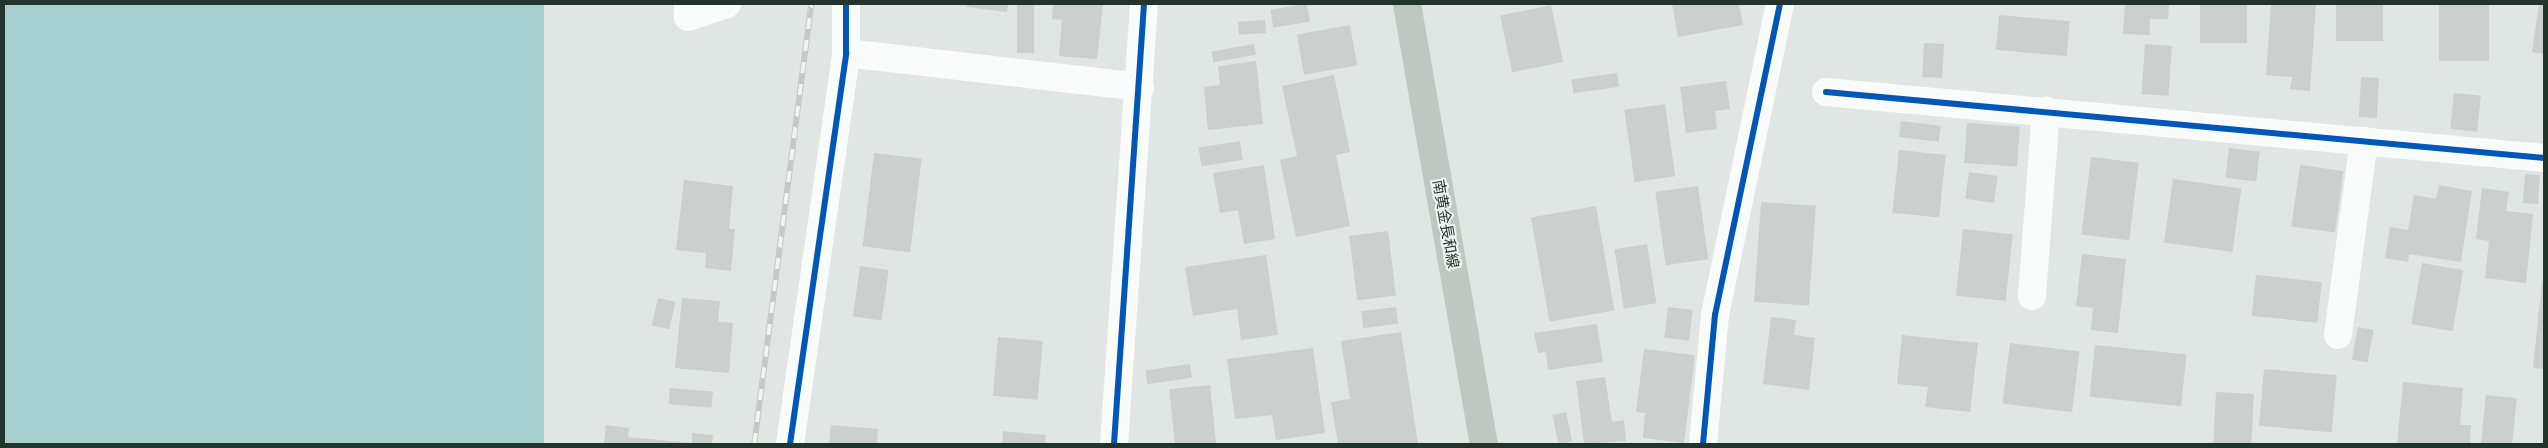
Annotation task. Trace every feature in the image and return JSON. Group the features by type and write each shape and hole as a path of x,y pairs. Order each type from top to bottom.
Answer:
{"main road":[{"name":"南黄金長和線","path":"1407,4 1484,444"}],"street":[{"path":"688,4 688,17 727,4"},
{"path":"790,444 846,53 846,4"},
{"path":"1114,444 1140,87 1144,4"},
{"path":"1703,444 1715,315 1780,4"},
{"path":"846,53 1140,87"},
{"path":"1826,92 2544,158"},
{"path":"2032,296 2046,111"},
{"path":"2338,335 2364,141"}],"water":[{"path":"4,4 544,4 544,444 4,444"}],"building":[{"path":"967,4 1008,4 1007,12 967,7"},
{"path":"1017,4 1034,4 1034,53 1017,53"},
{"path":"1053,4 1103,4 1097,59 1059,56 1062,20 1052,19"},
{"path":"1307,4 1310,22 1273,28 1270,10"},
{"path":"1672,4 1739,4 1743,25 1678,37"},
{"path":"2125,4 2169,4 2168,19 2150,19 2150,35 2123,34"},
{"path":"2200,4 2247,4 2247,43 2200,43"},
{"path":"2271,4 2316,4 2310,91 2290,89 2292,77 2266,75"},
{"path":"2336,4 2383,4 2383,41 2336,41"},
{"path":"2439,4 2489,4 2489,61 2439,61"},
{"path":"2539,4 2544,4 2544,54 2532,52"},
{"path":"1551,5 1563,62 1512,73 1500,16"},
{"path":"1999,15 2070,21 2067,56 1996,50"},
{"path":"1265,20 1266,33 1239,35 1238,22"},
{"path":"1350,25 1357,65 1304,75 1297,34"},
{"path":"1924,43 1944,44 1942,78 1922,77"},
{"path":"1254,44 1256,55 1214,62 1212,51"},
{"path":"2145,44 2172,46 2168,96 2142,94"},
{"path":"1256,61 1263,124 1208,130 1204,87 1220,85 1218,66"},
{"path":"1617,73 1619,87 1573,93 1571,79"},
{"path":"1334,75 1350,152 1336,155 1350,226 1296,237 1280,160 1297,156 1282,86"},
{"path":"2361,77 2379,78 2377,118 2359,117"},
{"path":"1726,81 1730,109 1715,111 1717,129 1686,133 1680,87"},
{"path":"2454,93 2481,96 2477,132 2450,129"},
{"path":"1665,104 1675,176 1635,182 1624,110"},
{"path":"1901,121 1941,126 1939,142 1899,137"},
{"path":"1967,123 2020,127 2017,167 1964,163"},
{"path":"1240,141 1243,160 1201,166 1199,148"},
{"path":"2229,148 2260,152 2256,182 2225,178"},
{"path":"1899,150 1946,155 1939,218 1892,213"},
{"path":"874,153 922,159 910,252 863,246"},
{"path":"2091,157 2139,163 2129,240 2081,234"},
{"path":"1264,165 1275,239 1244,244 1238,210 1220,213 1213,173"},
{"path":"2300,165 2344,171 2335,233 2291,226"},
{"path":"1969,172 1998,176 1994,203 1965,199"},
{"path":"2525,174 2540,175 2538,204 2523,203"},
{"path":"2173,179 2241,189 2232,252 2164,242"},
{"path":"684,180 733,186 729,229 735,229 731,271 705,268 706,253 676,250"},
{"path":"2439,185 2472,191 2461,262 2409,254 2408,262 2385,258 2390,227 2408,230 2414,195 2436,199"},
{"path":"1698,186 1708,259 1666,265 1655,192"},
{"path":"2482,188 2509,192 2506,211 2533,214 2526,283 2485,278 2489,241 2476,239"},
{"path":"1761,202 1816,206 1809,306 1754,302"},
{"path":"1596,206 1614,310 1549,322 1531,217"},
{"path":"1963,229 2013,234 2006,301 1956,296"},
{"path":"1388,231 1396,296 1357,300 1349,236"},
{"path":"1647,244 1656,303 1624,308 1614,249"},
{"path":"2082,254 2126,259 2118,333 2091,330 2093,308 2076,306"},
{"path":"1266,255 1278,335 1241,340 1237,309 1193,316 1185,267"},
{"path":"2422,263 2463,270 2453,331 2411,324"},
{"path":"860,266 889,270 882,321 853,317"},
{"path":"2256,275 2322,282 2317,323 2252,316"},
{"path":"2542,282 2544,282 2544,369 2533,368"},
{"path":"658,298 676,302 669,329 652,325"},
{"path":"682,298 720,301 718,322 733,323 729,373 675,368"},
{"path":"1396,307 1398,324 1363,328 1361,311"},
{"path":"1668,307 1693,310 1689,341 1664,338"},
{"path":"1771,317 1796,320 1794,335 1815,338 1809,390 1763,384"},
{"path":"1597,324 1603,362 1548,370 1546,352 1538,353 1534,333"},
{"path":"2358,327 2374,330 2367,362 2352,359"},
{"path":"1401,332 1418,444 1338,444 1331,402 1350,399 1341,341"},
{"path":"1902,335 1978,343 1970,412 1925,407 1928,387 1897,384"},
{"path":"998,337 1043,341 1038,400 993,396"},
{"path":"2010,343 2079,352 2072,412 2003,404"},
{"path":"2095,345 2186,355 2181,406 2090,397"},
{"path":"1313,348 1325,433 1276,440 1272,415 1235,419 1227,359"},
{"path":"1644,349 1695,355 1684,443 1643,438 1645,413 1636,412"},
{"path":"1190,364 1192,378 1147,384 1145,370"},
{"path":"2264,369 2337,375 2332,432 2259,426"},
{"path":"1605,377 1612,422 1624,420 1626,441 1584,444 1576,381"},
{"path":"2403,382 2463,388 2460,425 2471,425 2470,444 2397,444"},
{"path":"1210,385 1216,444 1175,444 1169,389"},
{"path":"670,388 713,392 711,408 669,404"},
{"path":"2216,392 2254,394 2251,444 2213,444"},
{"path":"2486,395 2517,398 2512,444 2481,444"},
{"path":"1566,412 1572,441 1558,444 1552,415"},
{"path":"606,425 629,428 628,437 692,443 692,433 713,435 712,444 604,444"},
{"path":"831,425 878,429 877,444 829,444"},
{"path":"1003,431 1046,435 1045,444 1002,444"}],"railway":[{"path":"754,444 811,4"}],"cycle path":[{"path":"790,444 846,53 846,4"},
{"path":"1114,444 1144,4"},
{"path":"1703,444 1715,315 1780,4"},
{"path":"1826,92 2544,158"}]}
